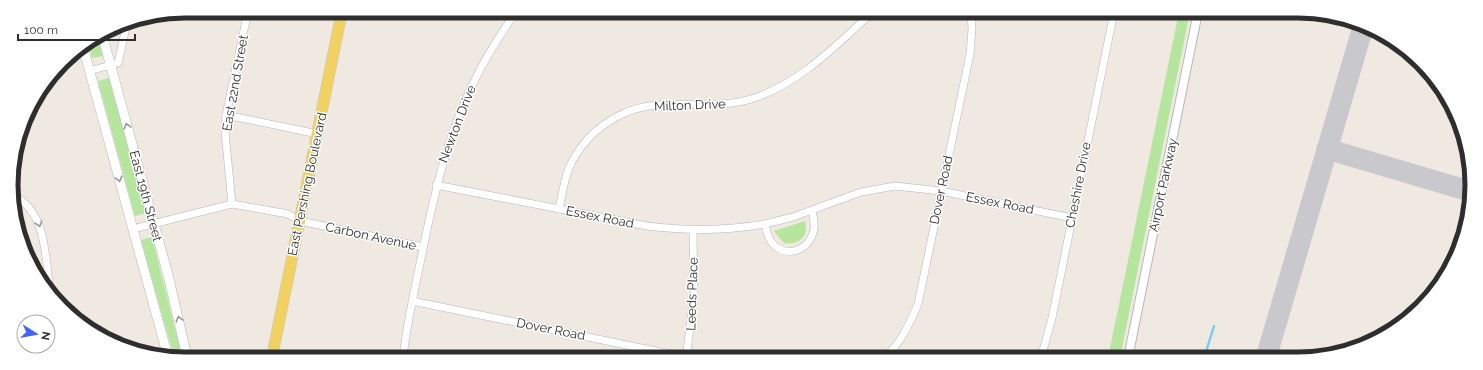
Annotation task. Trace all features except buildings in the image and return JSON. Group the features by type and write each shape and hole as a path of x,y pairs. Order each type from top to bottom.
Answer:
{"main road":[{"name":"East Pershing Boulevard","path":"273,352 341,18"},
{"name":"East 19th Street","path":"103,39 182,329 186,352"},
{"name":"East 19th Street","path":"84,52 166,351"}],"street":[{"name":"East 22nd Street","path":"232,204 225,132 226,115 247,18"},
{"name":"Newton Drive","path":"404,352 423,247 436,186 448,144 464,101 479,69 498,37 512,18"},
{"name":"Milton Drive","path":"559,209 569,169 577,154 589,138 614,117 644,107 658,105 717,105 756,98 790,83 809,70 866,18"},
{"name":"Dover Road","path":"890,352 907,330 918,304 970,54 971,18"},
{"name":"Cheshire Drive","path":"1042,352 1052,318 1113,18"},
{"name":"Airport Parkway","path":"1129,352 1197,18"},
{"path":"89,71 118,63 126,29"},
{"path":"226,115 318,134"},
{"name":"Essex Road","path":"436,186 647,226 693,231 716,230 765,224 812,210 860,192 880,187 908,186 941,191 1072,218"},
{"path":"18,199 28,205 38,220 44,275"},
{"name":"Carbon Avenue","path":"133,229 232,204 288,214 300,222 423,247"},
{"path":"765,224 768,238 775,246 785,251 798,251 805,247 811,239 814,228 812,210"},
{"name":"Leeds Place","path":"688,352 694,297 693,231"},
{"name":"Dover Road","path":"412,301 663,352"}],"green space":[{"path":"1178,18 1189,18 1121,352 1109,352"},
{"path":"99,41 103,56 92,58 89,48"},
{"path":"109,78 146,213 135,216 98,81"},
{"path":"805,221 806,231 804,236 802,239 794,243 784,243 774,231"},
{"path":"152,237 181,352 173,352 141,240"}],"waterway":[{"path":"1206,352 1214,326"}],"taxiway":[{"path":"1268,352 1362,31"},
{"path":"1327,149 1465,190"}]}
